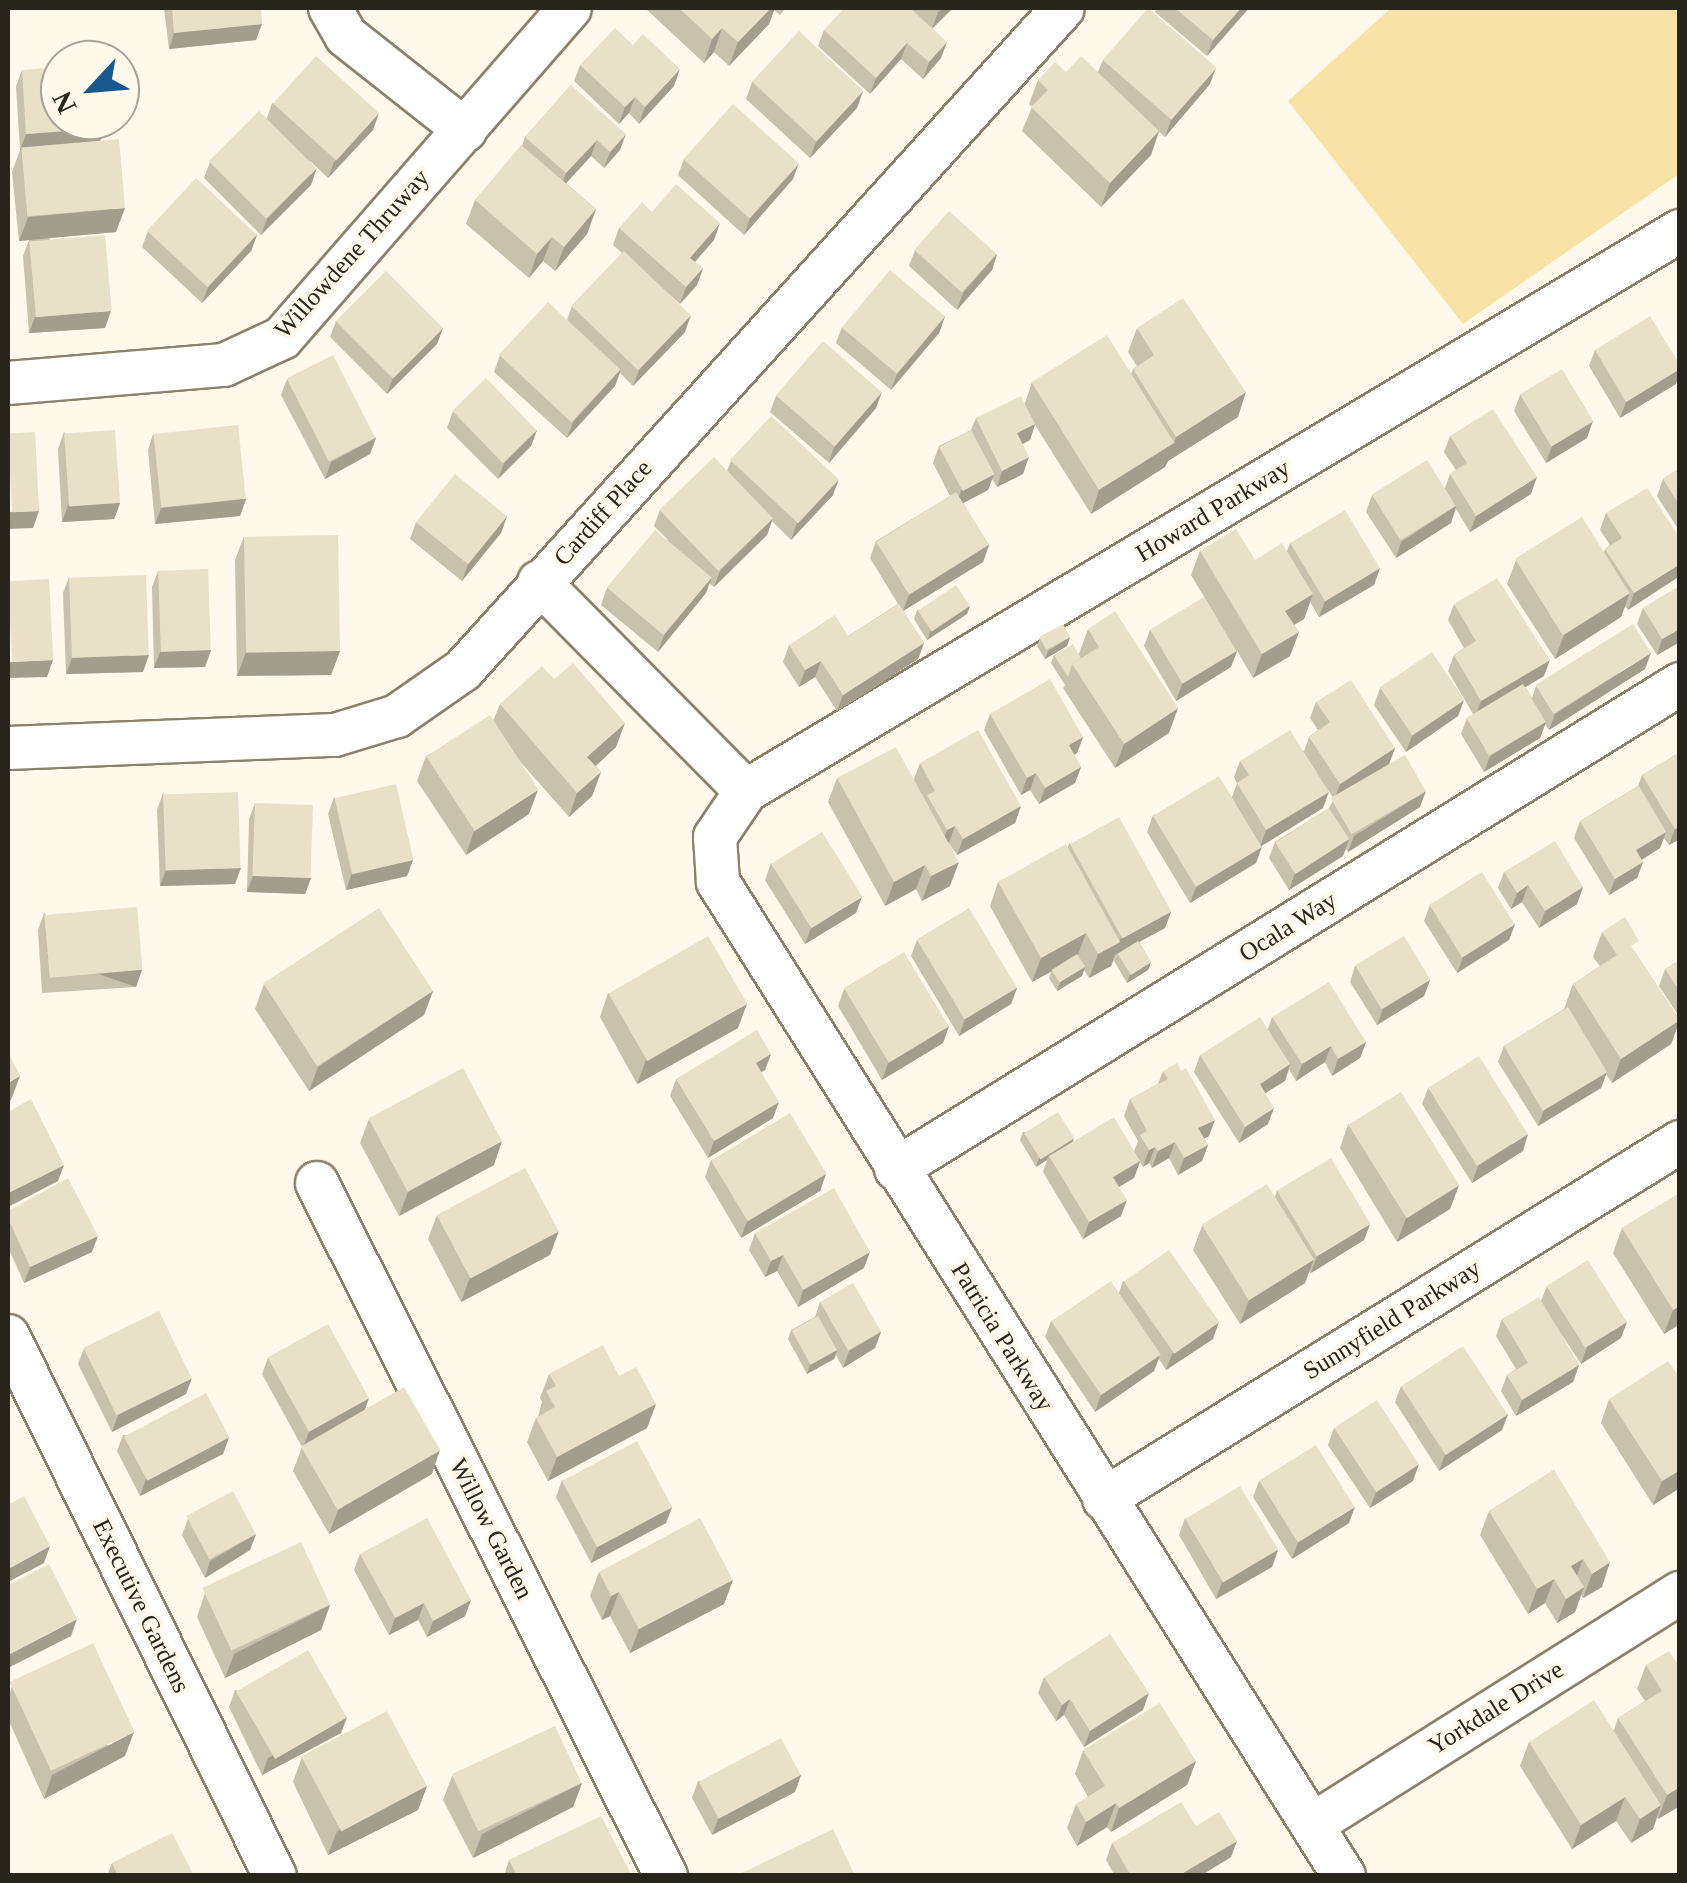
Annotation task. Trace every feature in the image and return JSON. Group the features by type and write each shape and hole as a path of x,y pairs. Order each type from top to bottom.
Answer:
{"street":[{"path":"330,8 346,36 464,130"},
{"name":"Willowdene Thruway","path":"8,383 224,365 282,338 570,8"},
{"name":"Cardiff Place","path":"8,748 336,735 397,716 462,670 1063,8"},
{"name":"Howard Parkway","path":"746,791 1680,231"},
{"path":"540,582 746,791"},
{"name":"Ocala Way","path":"896,1169 1680,684"},
{"name":"Patricia Parkway","path":"746,791 714,837 718,882 1344,1876"},
{"name":"Sunnyfield Parkway","path":"1104,1499 1680,1142"},
{"name":"Willow Garden","path":"317,1183 666,1876"},
{"name":"Executive Gardens","path":"8,1336 275,1876"},
{"name":"Yorkdale Drive","path":"1312,1824 1680,1593"}],"shaded area":[{"path":"1391,8 1679,8 1679,174 1463,324 1288,101"}],"building":[{"path":"172,8 261,8 262,24 174,33"},
{"path":"679,8 771,8 738,42 722,28 712,39"},
{"path":"844,8 910,8 947,42 929,62 907,43 876,78 824,30"},
{"path":"1148,8 1217,68 1171,120 1103,60"},
{"path":"1175,8 1241,8 1213,40"},
{"path":"615,28 633,45 643,34 680,69 645,107 635,97 625,107 580,65"},
{"path":"799,31 863,91 816,141 752,81"},
{"path":"316,56 379,113 336,160 273,104"},
{"path":"1081,56 1159,131 1110,183 1031,107 1048,90 1038,80 1055,62 1066,72"},
{"path":"40,69 40,133 26,134 22,70"},
{"path":"571,85 626,134 610,152 597,140 566,173 525,137"},
{"path":"733,104 799,164 750,219 683,159"},
{"path":"259,111 316,168 266,218 209,161"},
{"path":"119,140 125,208 27,216 21,148"},
{"path":"521,145 596,209 564,247 552,237 537,254 475,200"},
{"path":"196,178 257,235 208,287 147,231"},
{"path":"676,184 720,223 690,258 703,268 686,287 619,228 642,202 652,212"},
{"path":"949,211 997,254 962,292 914,250"},
{"path":"105,235 112,311 36,317 29,242"},
{"path":"624,251 691,316 638,370 571,306"},
{"path":"890,270 945,316 897,374 842,327"},
{"path":"386,271 443,328 393,378 336,321"},
{"path":"1183,298 1246,392 1176,437 1133,369 1154,355 1137,328"},
{"path":"548,302 620,370 571,422 499,355"},
{"path":"1650,316 1680,369 1626,402 1595,350"},
{"path":"1107,335 1174,443 1099,490 1032,382"},
{"path":"823,341 882,392 835,447 776,395"},
{"path":"333,355 375,438 329,461 287,379"},
{"path":"1562,369 1593,421 1551,447 1520,394"},
{"path":"486,378 537,431 503,463 452,411"},
{"path":"1021,396 1035,424 1017,433 1029,457 1002,471 976,418"},
{"path":"1493,409 1537,477 1476,516 1450,474 1467,463 1450,436"},
{"path":"771,416 839,479 798,523 730,460"},
{"path":"238,425 246,499 161,507 153,434"},
{"path":"115,430 120,503 69,506 64,434"},
{"path":"971,430 994,474 963,491 939,447"},
{"path":"35,432 39,511 12,512 8,433"},
{"path":"714,457 773,518 718,571 659,510"},
{"path":"1427,460 1456,506 1400,540 1372,494"},
{"path":"1680,468 1680,506 1663,479"},
{"path":"455,474 507,516 468,564 416,522"},
{"path":"1647,488 1680,538 1680,564 1634,593 1605,549 1622,538 1606,513"},
{"path":"956,492 989,545 909,594 876,542"},
{"path":"1345,510 1380,568 1325,601 1290,543"},
{"path":"1582,517 1630,593 1563,635 1515,559"},
{"path":"1236,529 1255,560 1282,543 1313,594 1285,611 1299,632 1262,654 1200,551"},
{"path":"655,530 712,578 663,635 607,587"},
{"path":"338,535 340,651 246,653 244,537"},
{"path":"208,569 211,650 161,652 158,571"},
{"path":"146,575 149,655 72,658 69,578"},
{"path":"1497,578 1550,660 1481,701 1454,655 1476,641 1454,604"},
{"path":"49,579 53,660 12,662 8,581"},
{"path":"956,585 970,606 932,631 918,611"},
{"path":"1680,586 1680,629 1662,639 1643,608"},
{"path":"1204,597 1236,651 1182,683 1150,629"},
{"path":"899,604 924,643 843,695 821,661 805,670 789,645 835,615 848,636"},
{"path":"1115,611 1178,708 1124,744 1072,664 1099,647 1088,629"},
{"path":"1063,624 1070,637 1046,650 1039,637"},
{"path":"1633,624 1651,653 1553,714 1535,685"},
{"path":"1073,644 1081,658 1072,664 1068,677 1054,655"},
{"path":"1432,652 1464,700 1412,735 1380,687"},
{"path":"573,663 625,723 587,757 601,772 577,793 500,704 542,666 554,679"},
{"path":"1050,679 1083,737 1069,745 1081,767 1045,788 1036,773 1027,778 990,714"},
{"path":"1351,680 1395,748 1340,784 1309,737 1330,722 1316,702"},
{"path":"1523,684 1546,722 1489,756 1466,718"},
{"path":"490,715 538,790 475,831 426,756"},
{"path":"978,730 1021,806 963,839 955,826 947,830 927,795 935,791 920,763"},
{"path":"1290,730 1329,792 1266,830 1237,783 1249,775 1240,761"},
{"path":"896,747 959,862 931,876 925,865 894,882 837,778"},
{"path":"1680,752 1680,826 1675,829 1642,775"},
{"path":"1405,755 1426,791 1352,834 1331,798"},
{"path":"1219,776 1262,847 1196,887 1153,816"},
{"path":"396,784 414,860 352,874 335,798"},
{"path":"1639,786 1666,832 1636,850 1643,862 1615,879 1580,821"},
{"path":"238,792 241,868 166,871 163,795"},
{"path":"255,803 313,805 310,878 252,876"},
{"path":"1329,808 1349,839 1295,874 1275,843"},
{"path":"1119,817 1171,911 1122,939 1070,844"},
{"path":"822,832 862,896 811,928 771,864"},
{"path":"1555,841 1583,887 1545,911 1528,885 1517,893 1504,872"},
{"path":"1066,844 1120,942 1098,954 1086,933 1041,958 998,882"},
{"path":"1482,872 1515,925 1462,957 1429,905"},
{"path":"137,907 142,970 50,978 44,915"},
{"path":"379,908 433,991 317,1066 263,983"},
{"path":"969,908 1017,988 965,1019 917,939"},
{"path":"1625,917 1639,941 1631,946 1680,1020 1621,1059 1573,984 1617,955 1602,932"},
{"path":"708,936 747,1004 647,1061 608,994"},
{"path":"1404,936 1430,980 1381,1009 1355,965"},
{"path":"1138,941 1151,962 1131,975 1118,954"},
{"path":"904,952 949,1027 889,1063 844,988"},
{"path":"1077,954 1085,967 1060,983 1052,970"},
{"path":"1680,960 1680,992 1665,969"},
{"path":"1329,982 1366,1042 1338,1059 1331,1046 1302,1064 1272,1017"},
{"path":"1568,1007 1607,1072 1543,1111 1504,1046"},
{"path":"1260,1017 1290,1064 1260,1084 1274,1108 1245,1127 1200,1055"},
{"path":"757,1030 771,1054 756,1063 779,1102 714,1141 676,1079"},
{"path":"8,1052 20,1076 8,1083"},
{"path":"1479,1056 1528,1134 1477,1166 1428,1088"},
{"path":"1177,1063 1181,1071 1186,1068 1215,1120 1198,1128 1208,1145 1184,1158 1175,1142 1158,1151 1155,1147 1149,1150 1140,1135 1147,1131 1130,1099 1168,1079 1163,1071"},
{"path":"463,1068 502,1141 407,1192 369,1118"},
{"path":"1401,1092 1459,1185 1407,1218 1348,1125"},
{"path":"31,1099 64,1165 8,1193 8,1112"},
{"path":"1058,1112 1074,1138 1041,1159 1024,1133"},
{"path":"790,1113 827,1174 748,1221 711,1160"},
{"path":"1114,1117 1140,1161 1113,1177 1127,1200 1089,1222 1049,1156"},
{"path":"1331,1158 1371,1224 1317,1256 1277,1190"},
{"path":"525,1168 559,1232 471,1279 437,1215"},
{"path":"68,1178 98,1236 30,1267 8,1211"},
{"path":"1267,1184 1314,1259 1249,1300 1202,1225"},
{"path":"834,1188 870,1252 803,1290 783,1255 771,1261 755,1233"},
{"path":"1680,1193 1680,1306 1673,1310 1622,1228"},
{"path":"1169,1250 1219,1322 1174,1354 1124,1282"},
{"path":"1588,1260 1627,1322 1585,1348 1546,1286"},
{"path":"1111,1281 1161,1355 1101,1395 1051,1321"},
{"path":"853,1283 881,1331 848,1350 820,1302"},
{"path":"1539,1297 1579,1365 1522,1400 1507,1375 1528,1363 1502,1319"},
{"path":"159,1311 192,1378 116,1415 84,1348"},
{"path":"818,1316 837,1350 811,1365 792,1331"},
{"path":"328,1324 369,1398 309,1432 268,1357"},
{"path":"603,1345 619,1376 636,1367 656,1404 557,1457 536,1418 555,1407 546,1391 556,1386 549,1374"},
{"path":"1463,1346 1508,1415 1446,1455 1401,1386"},
{"path":"1668,1361 1680,1378 1680,1470 1662,1481 1609,1399"},
{"path":"404,1387 440,1450 337,1510 301,1446"},
{"path":"206,1393 229,1437 147,1481 124,1437"},
{"path":"1377,1400 1419,1465 1376,1492 1334,1428"},
{"path":"637,1441 672,1507 597,1547 562,1481"},
{"path":"1316,1445 1355,1507 1298,1542 1259,1481"},
{"path":"1554,1470 1610,1562 1592,1574 1583,1559 1571,1566 1584,1587 1566,1599 1554,1579 1537,1589 1489,1511"},
{"path":"1240,1486 1278,1549 1223,1582 1185,1519"},
{"path":"233,1491 256,1534 209,1559 186,1516"},
{"path":"24,1496 50,1546 8,1569 8,1505"},
{"path":"427,1518 471,1600 433,1621 424,1603 395,1618 360,1554"},
{"path":"700,1518 733,1580 639,1629 619,1592 611,1596 599,1572"},
{"path":"301,1542 330,1605 231,1651 202,1588"},
{"path":"49,1564 77,1619 8,1655 8,1585"},
{"path":"1110,1634 1149,1693 1090,1731 1070,1699 1062,1705 1044,1677"},
{"path":"93,1643 134,1732 51,1771 10,1682"},
{"path":"308,1650 347,1718 275,1759 236,1691"},
{"path":"1669,1651 1680,1668 1680,1787 1667,1795 1618,1718 1662,1691 1646,1665"},
{"path":"1594,1700 1661,1805 1640,1819 1625,1797 1581,1825 1529,1742"},
{"path":"1160,1703 1196,1761 1119,1808 1116,1803 1086,1822 1076,1804 1105,1786 1083,1750"},
{"path":"387,1711 427,1786 341,1832 301,1757"},
{"path":"555,1726 582,1783 478,1831 452,1774"},
{"path":"781,1738 801,1775 719,1819 699,1782"},
{"path":"1181,1802 1196,1826 1219,1812 1237,1841 1178,1876 1131,1876 1112,1843"},
{"path":"601,1816 632,1876 517,1876 509,1860"},
{"path":"833,1829 855,1876 743,1876 742,1873"},
{"path":"172,1833 194,1876 118,1876 112,1863"}]}
